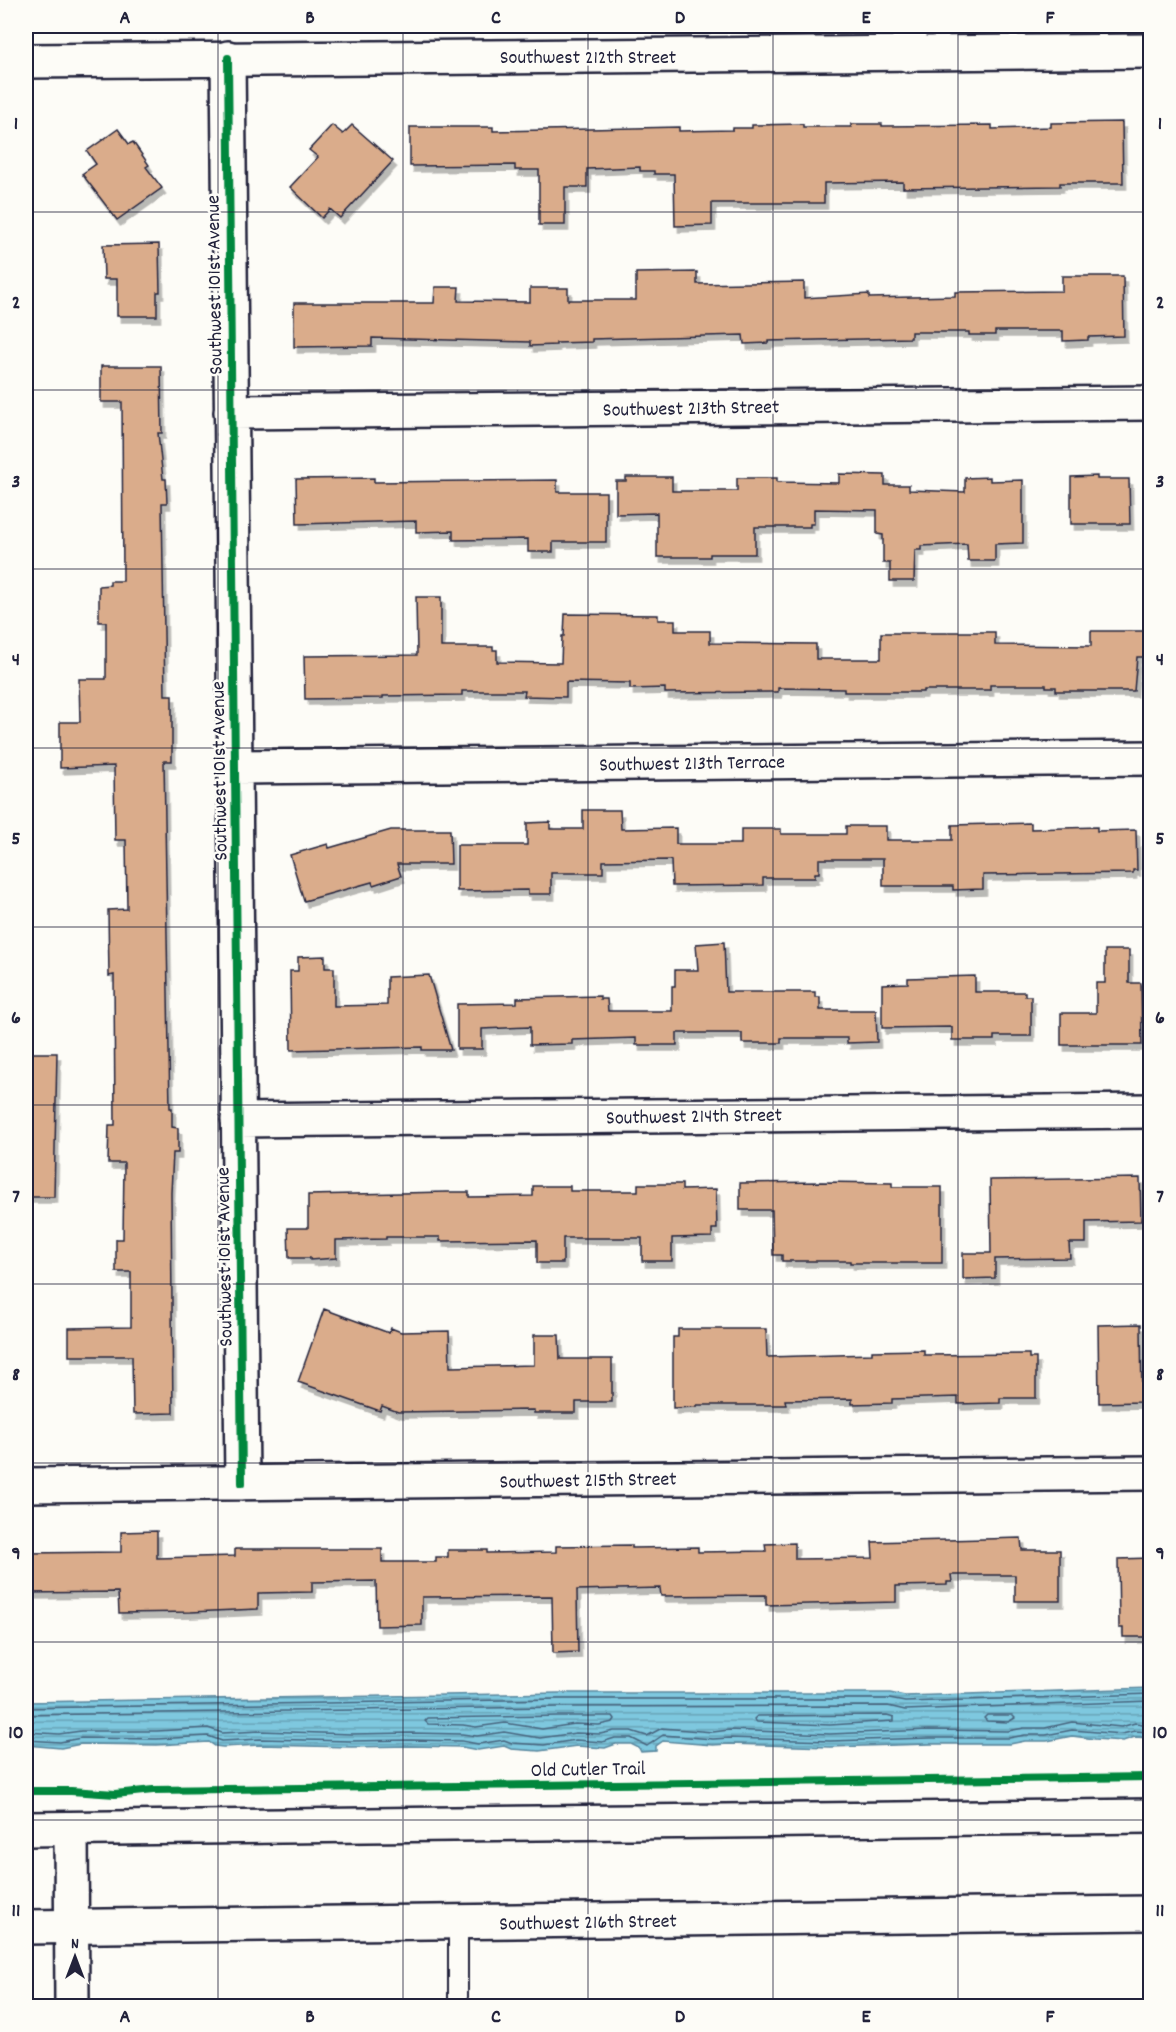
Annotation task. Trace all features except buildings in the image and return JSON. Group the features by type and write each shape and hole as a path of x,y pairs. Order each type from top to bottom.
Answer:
{"street":[{"name":"Southwest 212th Street","path":"26,61 228,58 909,40 1150,51"},
{"name":"Southwest 101st Avenue","path":"228,58 242,1483"},
{"name":"Southwest 213th Street","path":"231,412 1150,403"},
{"name":"Southwest 213th Terrace","path":"234,767 1150,758"},
{"name":"Southwest 214th Street","path":"238,1120 1150,1111"},
{"name":"Southwest 215th Street","path":"26,1485 1150,1473"},
{"path":"26,1829 1150,1816"},
{"path":"71,1829 72,2007"},
{"name":"Southwest 216th Street","path":"26,1928 1150,1913"}],"lane":[{"path":"458,1923 458,2007"}],"water":[{"path":"1150,1688 1150,1738 1135,1737 1123,1741 1072,1736 1010,1744 830,1747 713,1745 663,1741 656,1746 656,1751 641,1752 639,1748 631,1744 616,1744 605,1748 577,1746 539,1751 511,1749 504,1746 478,1750 462,1747 411,1746 260,1745 223,1747 209,1742 157,1745 81,1744 61,1748 26,1745 26,1702 558,1693 890,1693 905,1696"}],"cycle path":[{"path":"228,58 242,1483"},
{"name":"Old Cutler Trail","path":"26,1791 115,1794 153,1790 1150,1777"}]}
